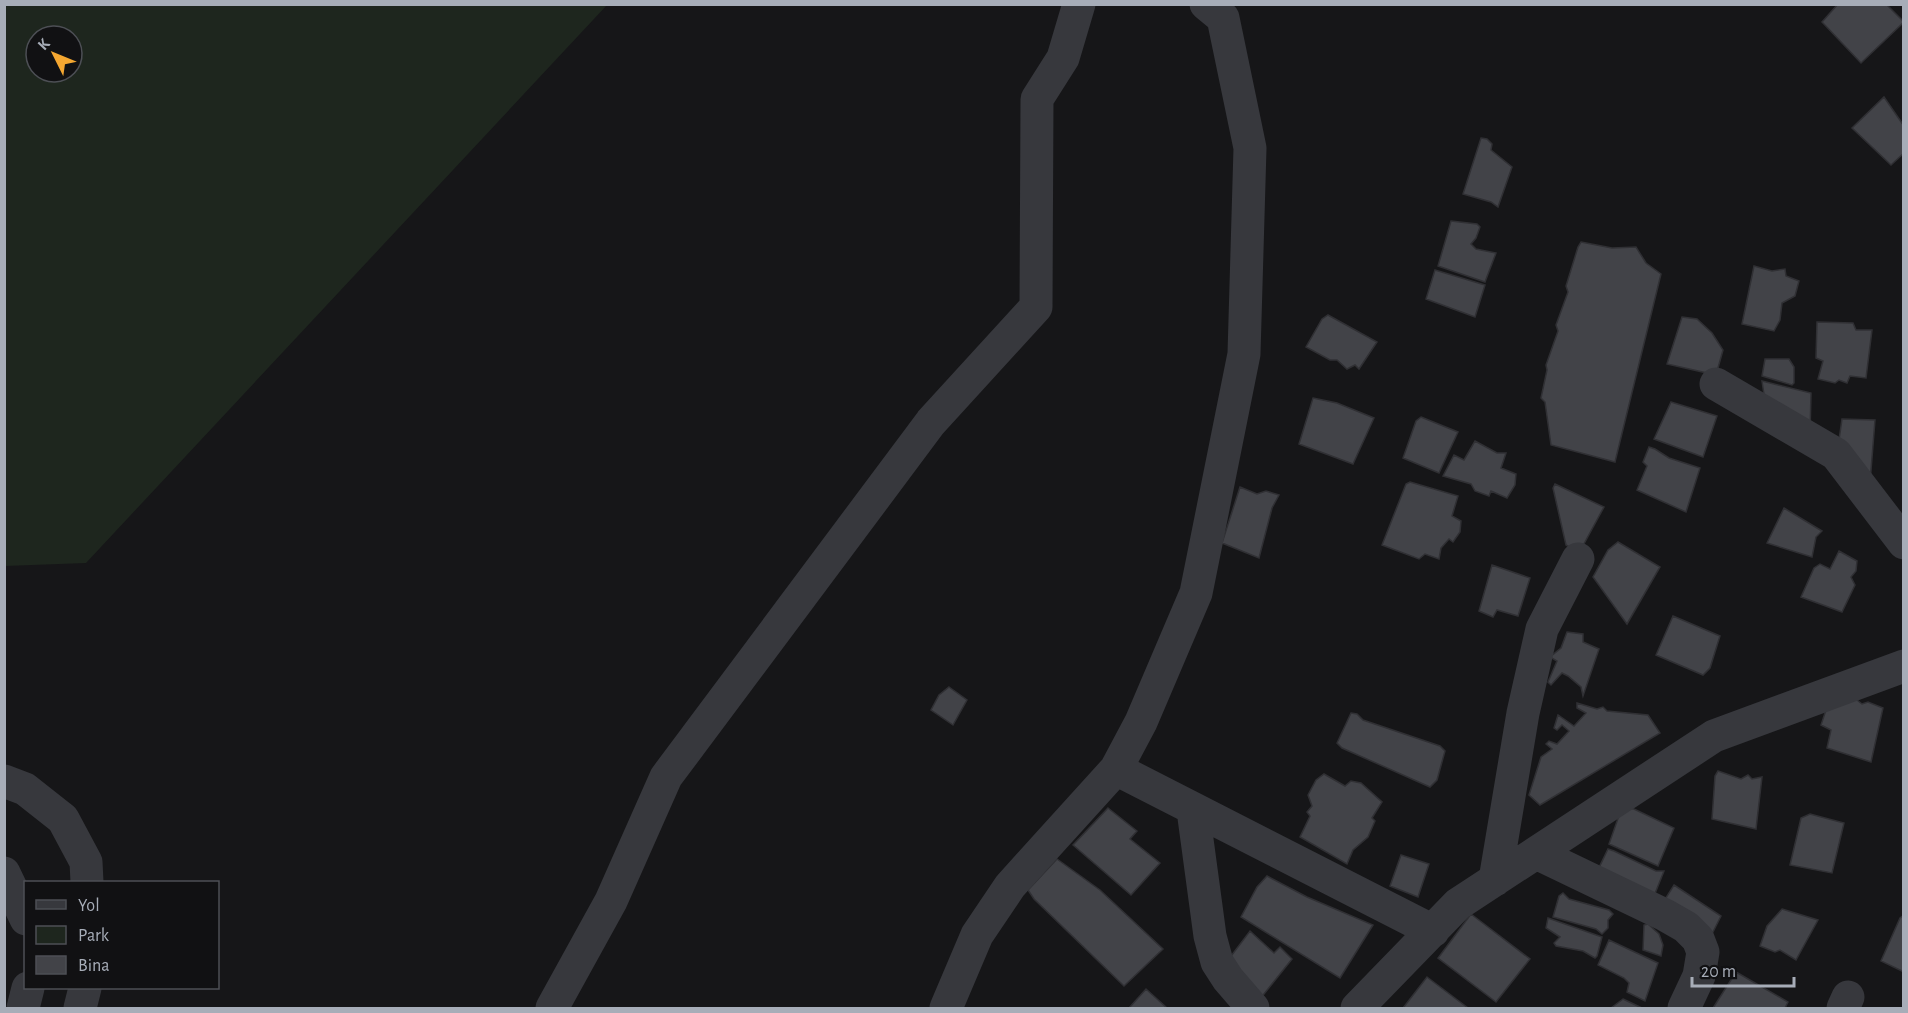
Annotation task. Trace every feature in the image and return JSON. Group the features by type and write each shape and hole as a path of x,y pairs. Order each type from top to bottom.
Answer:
{"street":[{"path":"552,1008 611,901 666,777 931,422 1036,307 1038,99 1063,58 1079,4"},
{"path":"946,1008 977,935 1011,886 1116,769 1141,722 1196,593 1244,354 1250,148 1223,18 1206,4"},
{"path":"1716,384 1836,454 1904,543"},
{"path":"1495,880 1523,713 1542,630 1578,559"},
{"path":"1357,1008 1458,904 1714,736 1904,666"},
{"path":"1116,769 1433,931"},
{"path":"4,781 26,789 63,819 86,862 87,881"},
{"path":"1193,810 1210,936 1217,962 1227,979 1253,1008"},
{"path":"1536,853 1665,915 1686,927 1698,939 1703,952 1699,976 1684,1008"},
{"path":"4,873 24,915"},
{"path":"23,1008 28,989"},
{"path":"80,1008 85,989"}],"green space":[{"path":"4,5 607,5 86,563 5,566"}],"building":[{"path":"1838,4 1886,4 1904,22 1861,63 1822,22"},
{"path":"1884,97 1904,126 1904,153 1891,165 1852,128"},
{"path":"1481,138 1487,139 1492,144 1491,150 1512,167 1498,207 1491,202 1463,194"},
{"path":"1451,221 1477,224 1480,227 1471,244 1476,249 1496,253 1485,282 1438,266"},
{"path":"1581,242 1612,248 1636,247 1646,263 1661,274 1615,462 1551,445 1545,402 1541,398 1546,365 1558,331 1556,325 1568,292 1566,286"},
{"path":"1754,266 1772,271 1785,269 1786,276 1799,281 1795,296 1782,303 1780,320 1774,331 1742,324"},
{"path":"1435,270 1485,285 1475,317 1426,299"},
{"path":"1328,315 1377,342 1359,369 1355,365 1347,369 1337,360 1330,360 1306,347 1322,319"},
{"path":"1682,317 1697,319 1712,333 1723,350 1716,375 1667,364"},
{"path":"1817,322 1853,323 1856,330 1872,330 1866,378 1850,376 1847,383 1839,380 1835,383 1818,379 1823,361 1816,358"},
{"path":"1765,359 1789,359 1794,367 1794,383 1792,385 1762,376"},
{"path":"1762,381 1811,393 1810,435 1767,415"},
{"path":"1313,398 1337,403 1374,418 1353,464 1299,444"},
{"path":"1671,402 1717,416 1703,457 1654,439"},
{"path":"1421,417 1458,432 1439,473 1403,458 1416,421"},
{"path":"1842,419 1875,420 1870,483 1838,447"},
{"path":"1475,441 1497,453 1506,453 1501,468 1516,474 1515,485 1507,498 1491,491 1489,496 1475,491 1471,484 1443,476 1454,455 1464,460"},
{"path":"1649,447 1669,458 1700,468 1686,512 1637,490 1647,466 1643,462"},
{"path":"1410,482 1458,496 1452,516 1461,521 1460,532 1453,542 1449,539 1441,548 1439,559 1425,554 1419,559 1382,545 1406,484"},
{"path":"1555,484 1604,507 1579,553 1566,545 1553,488"},
{"path":"1240,487 1257,494 1266,491 1279,495 1272,508 1259,558 1222,543"},
{"path":"1784,508 1822,531 1816,537 1812,557 1767,543"},
{"path":"1618,542 1660,567 1627,624 1593,577 1608,550"},
{"path":"1839,551 1857,561 1856,571 1851,577 1855,585 1842,612 1801,597 1814,568 1820,564 1830,569"},
{"path":"1492,565 1530,578 1518,616 1497,610 1493,617 1479,611"},
{"path":"1673,616 1720,636 1710,668 1703,675 1656,655"},
{"path":"1567,632 1583,634 1583,642 1599,649 1583,696 1581,687 1562,673 1551,685 1548,682 1557,661 1550,657 1561,648"},
{"path":"949,687 967,700 953,725 931,710 939,695"},
{"path":"1852,696 1862,704 1868,702 1883,708 1871,762 1827,748 1831,730 1821,725 1826,710"},
{"path":"1577,703 1597,709 1603,707 1607,711 1648,715 1660,733 1540,805 1529,795 1541,757 1552,749 1546,744 1549,741 1557,744 1569,731 1562,725 1557,730 1554,728 1558,715 1574,726 1586,713 1577,708"},
{"path":"1351,713 1357,714 1363,720 1440,746 1445,751 1437,780 1430,787 1342,748 1337,743"},
{"path":"1718,771 1741,779 1748,775 1752,779 1762,777 1756,829 1712,819 1715,776"},
{"path":"1324,774 1345,786 1351,781 1361,783 1382,802 1372,818 1375,821 1368,837 1353,850 1347,864 1300,837 1310,816 1307,812 1312,806 1308,795 1316,780"},
{"path":"1622,807 1634,809 1674,828 1658,866 1609,844"},
{"path":"1108,808 1137,831 1130,839 1160,863 1131,895 1073,845"},
{"path":"1810,814 1844,823 1832,873 1790,865 1801,818"},
{"path":"1608,849 1656,871 1664,871 1652,901 1595,876"},
{"path":"1401,855 1429,864 1418,897 1390,886"},
{"path":"1057,859 1100,890 1163,949 1124,986 1034,899 1028,890"},
{"path":"1267,876 1307,897 1373,925 1340,978 1241,917 1257,887"},
{"path":"1674,885 1721,916 1713,932 1690,927 1662,904"},
{"path":"1563,893 1569,899 1609,910 1613,914 1608,920 1608,928 1602,934 1596,929 1553,917 1559,896"},
{"path":"1782,909 1818,920 1796,960 1780,950 1775,952 1760,946 1767,926"},
{"path":"1471,914 1530,959 1496,1002 1438,958"},
{"path":"1904,915 1904,972 1881,961 1900,918"},
{"path":"1548,918 1602,937 1597,956 1595,958 1583,951 1556,946 1554,943 1560,937 1546,928"},
{"path":"1648,924 1659,934 1663,945 1661,956 1643,950 1644,925"},
{"path":"1250,931 1274,953 1280,947 1292,959 1260,999 1222,968"},
{"path":"1609,940 1658,963 1645,1001 1627,992 1629,983 1624,978 1598,965"},
{"path":"1736,972 1788,1002 1785,1008 1713,1008"},
{"path":"1427,977 1468,1008 1403,1008"},
{"path":"1146,989 1167,1008 1129,1008"},
{"path":"1623,999 1642,1008 1611,1008"}]}
